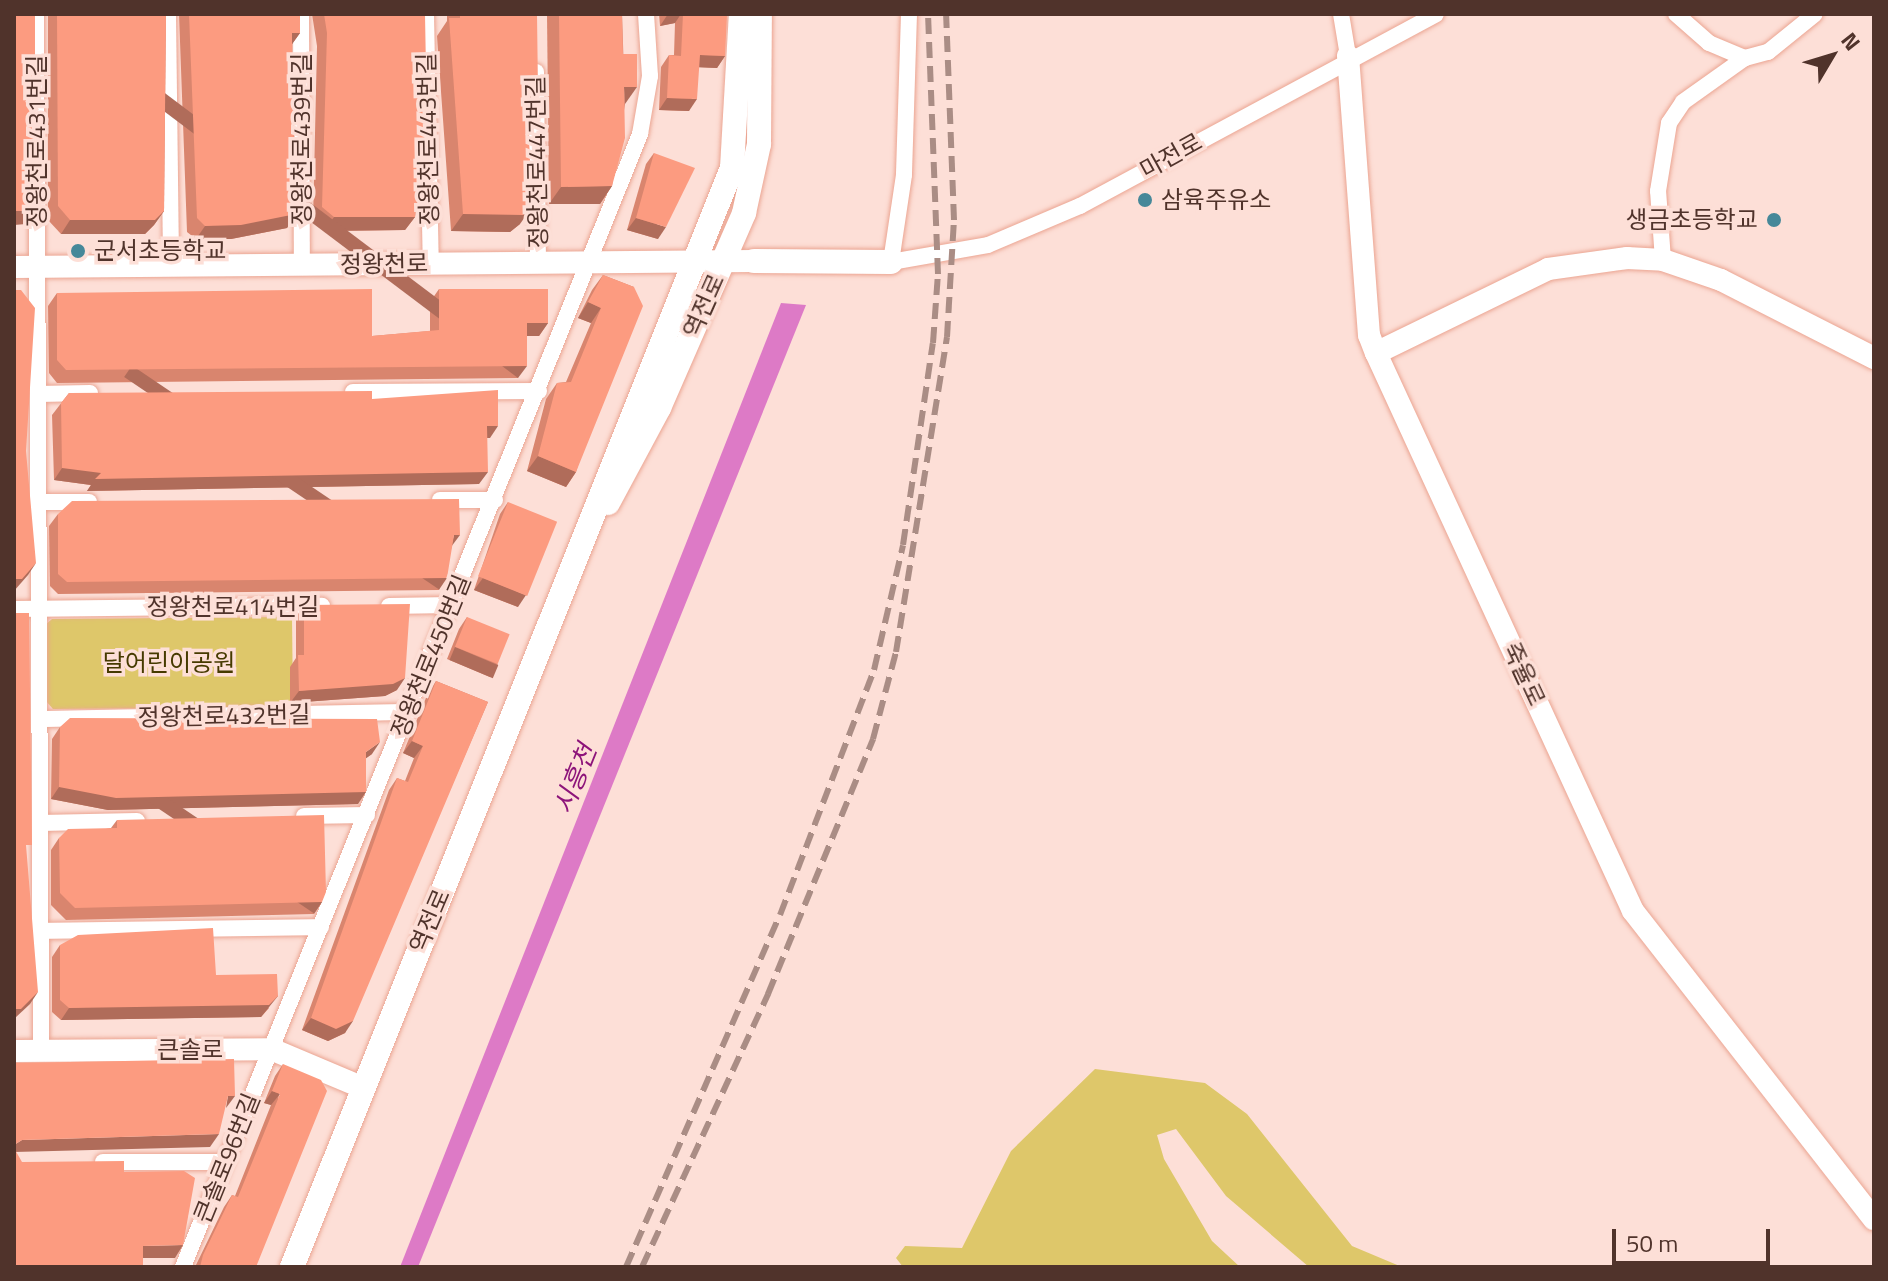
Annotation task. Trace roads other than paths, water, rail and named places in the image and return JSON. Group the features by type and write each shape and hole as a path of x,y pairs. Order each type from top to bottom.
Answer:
{"main road":[{"name":"역전로","path":"292,1267 359,1086 515,720 568,575 732,168 741,14"},
{"name":"역전로","path":"568,575 659,408 723,261 759,144 760,14"},
{"path":"754,261 891,262"}],"street":[{"name":"정왕천로431번길","path":"36,14 37,267"},
{"path":"168,14 171,266"},
{"name":"정왕천로439번길","path":"301,14 302,265"},
{"name":"정왕천로443번길","path":"426,14 431,264"},
{"name":"정왕천로450번길","path":"271,1049 592,262 645,109 646,14"},
{"path":"891,262 904,175 909,14"},
{"path":"1341,14 1348,56"},
{"name":"마전로","path":"891,262 988,245 1080,206 1348,56 1436,14"},
{"path":"1676,14 1709,43 1745,58"},
{"path":"1663,260 1658,191 1669,123 1683,102 1745,58 1768,52 1815,14"},
{"name":"정왕천로447번길","path":"536,45 538,263"},
{"name":"죽율로","path":"1348,56 1369,335 1376,353 1633,911 1874,1219"},
{"path":"1376,353 1548,269 1663,260 1754,294 1874,358"},
{"name":"정왕천로","path":"14,267 754,261"},
{"path":"37,267 41,1051"},
{"path":"336,392 539,391"},
{"path":"38,394 116,393"},
{"path":"416,500 495,500"},
{"path":"39,502 117,502"},
{"path":"372,606 452,605"},
{"name":"정왕천로414번길","path":"14,609 341,606"},
{"name":"정왕천로432번길","path":"40,719 408,712"},
{"path":"289,817 367,815"},
{"path":"40,823 165,820"},
{"path":"41,931 321,927"},
{"name":"큰솔로","path":"14,1051 271,1049 359,1086"},
{"name":"큰솔로96번길","path":"183,1267 271,1049"},
{"path":"90,1162 225,1162"}],"railway":[{"path":"626,1267 780,915 874,670 903,545 933,343 938,274 928,14"},
{"path":"642,1267 768,994 873,739 896,652 947,337 954,220 946,14"}],"place":[{"name":"삼육주유소","path":"1145,200"},
{"name":"생금초등학교","path":"1774,220"},
{"name":"군서초등학교","path":"78,251"}],"park label":[{"name":"달어린이공원","path":"169,663"}],"water label":[{"name":"시흥천","path":"575,779"}]}
